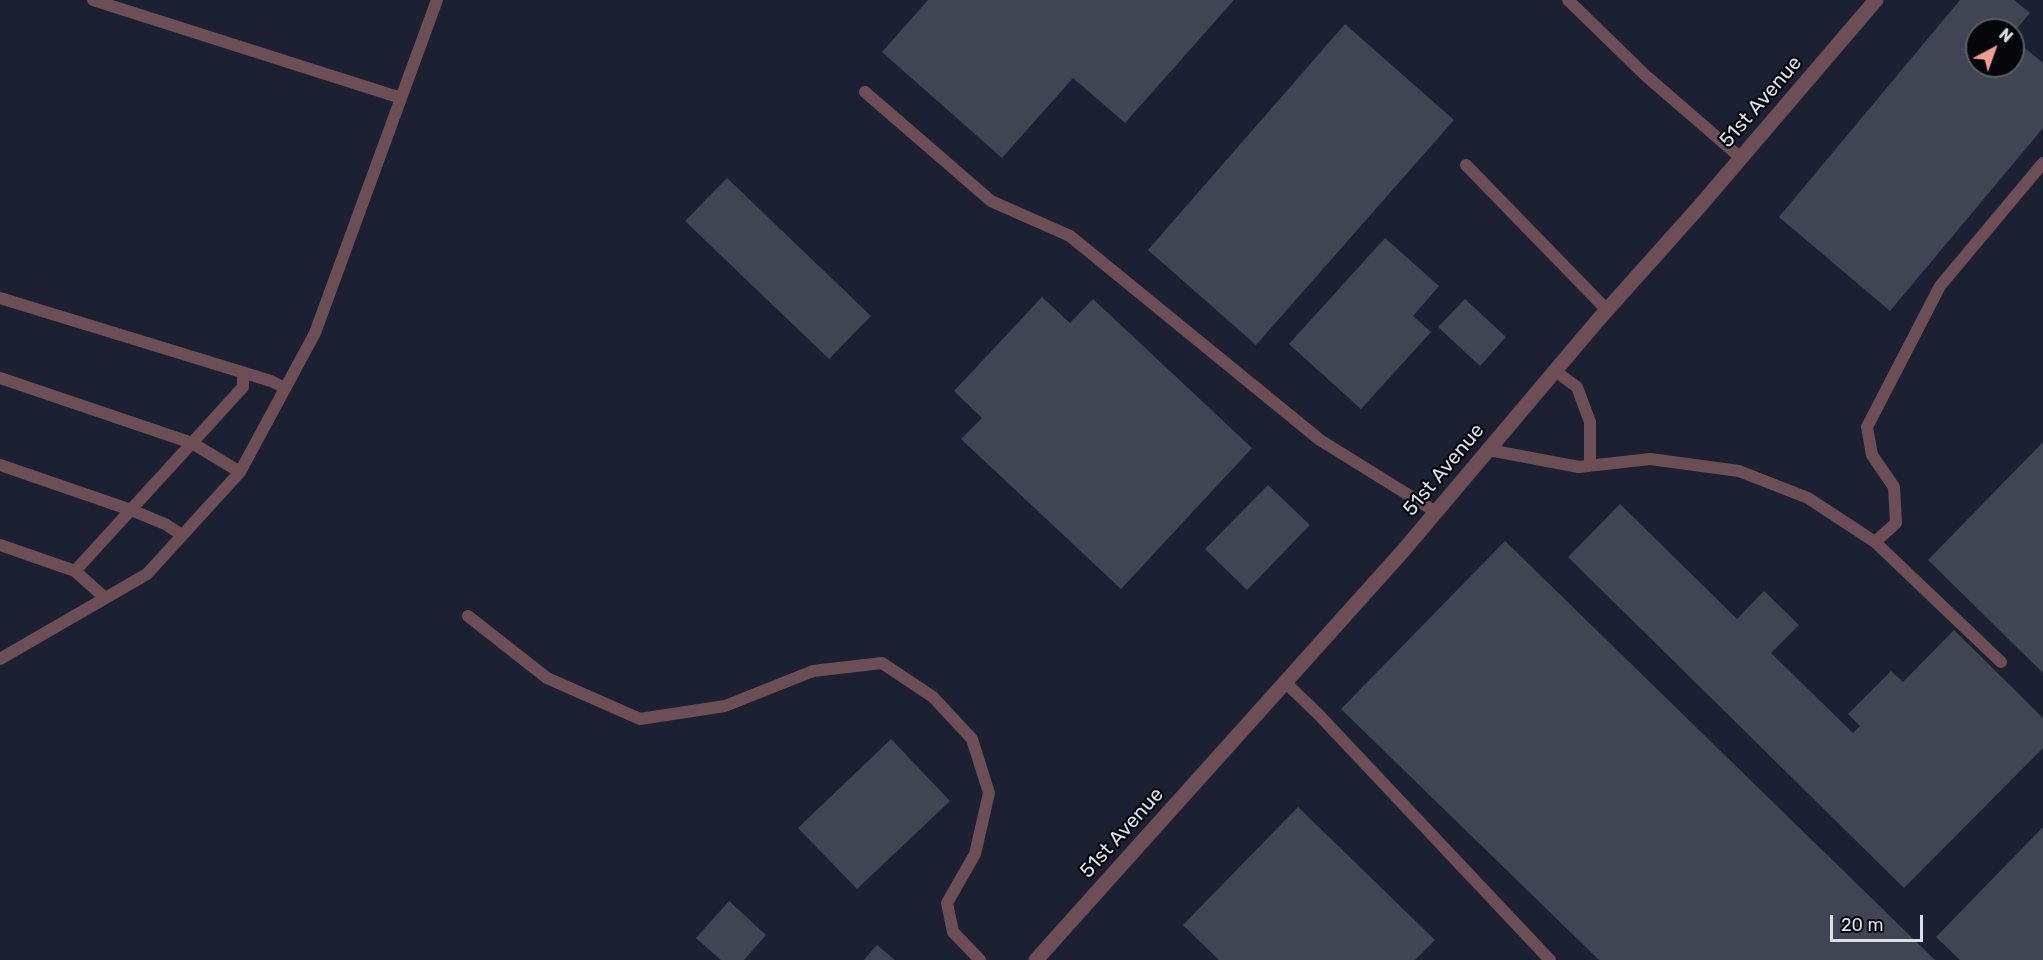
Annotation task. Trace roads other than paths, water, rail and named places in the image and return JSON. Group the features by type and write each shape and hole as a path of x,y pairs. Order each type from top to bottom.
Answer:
{"street":[{"name":"51st Avenue","path":"1036,960 1436,513 1607,310 1876,0"}],"lane":[{"path":"93,0 401,98"},
{"path":"0,659 147,574 240,472 315,333 437,0"},
{"path":"1568,0 1645,75 1741,158"},
{"path":"865,92 992,201 1070,236 1320,440 1436,513"},
{"path":"1875,542 1896,523 1894,487 1872,455 1868,427 1940,286 2043,163"},
{"path":"1466,165 1607,310"},
{"path":"0,298 271,381 285,388"},
{"path":"1555,371 1577,387 1590,422 1590,466"},
{"path":"75,571 243,387 243,373"},
{"path":"0,378 192,443 240,472"},
{"path":"1489,450 1579,467 1650,459 1739,471 1808,498 1875,542 2001,662"},
{"path":"0,465 131,510 165,524 182,535"},
{"path":"0,545 75,571 105,598"},
{"path":"468,616 547,678 640,719 725,706 813,671 882,663 933,697 972,739 989,793 975,854 947,903 953,932 980,960"},
{"path":"1285,682 1319,715 1550,960"}]}
